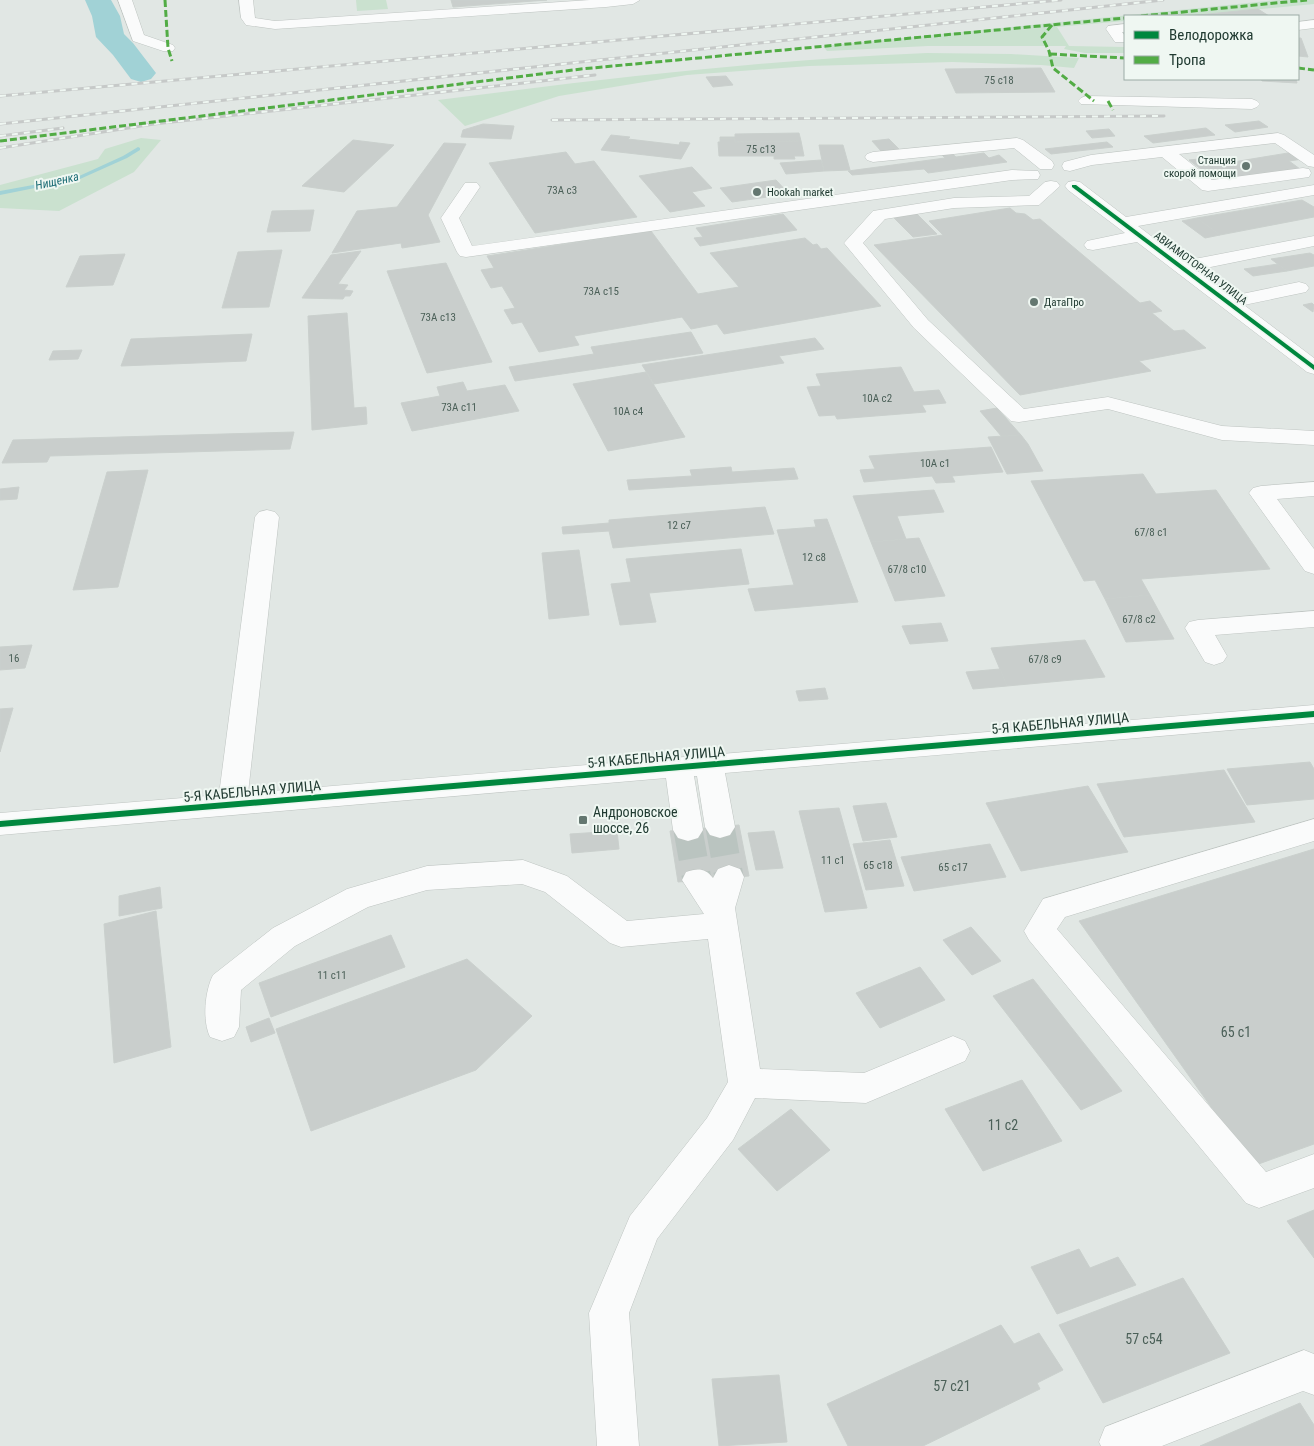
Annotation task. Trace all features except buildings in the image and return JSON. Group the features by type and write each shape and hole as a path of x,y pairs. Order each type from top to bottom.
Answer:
{"street":[{"path":"125,0 138,38 168,48"},
{"path":"246,0 248,18 251,22 275,25 606,4 633,0"},
{"path":"433,0 438,14"},
{"path":"1299,26 1314,24"},
{"path":"1086,101 1252,104"},
{"path":"1032,175 1033,170 1046,165 1070,166 1091,160 1278,138 1314,162"},
{"path":"873,157 1017,143 1046,165"},
{"path":"1165,151 1208,186 1314,172"},
{"path":"471,187 450,218 466,252 1012,175 1032,175 1038,181 1051,186 1074,186 1081,184 1087,178 1082,171 1070,166"},
{"path":"1051,186 1033,201 954,203 879,215 853,243 921,324 1019,416 1108,403 1222,433 1314,438"},
{"name":"АВИАМОТОРНАЯ УЛИЦА","path":"1074,186 1314,368"},
{"path":"1123,223 1314,190"},
{"path":"1093,245 1140,236"},
{"path":"1180,267 1314,242"},
{"path":"1228,303 1299,288"},
{"path":"1286,347 1314,341"},
{"path":"1314,489 1261,493 1314,566"},
{"path":"232,805 266,517"},
{"path":"1214,656 1198,628 1314,619"},
{"name":"5-Я КАБЕЛЬНАЯ УЛИЦА","path":"0,824 1314,714"},
{"path":"709,766 720,827"},
{"path":"679,768 688,830"},
{"path":"1314,830 1054,908 1040,931 1259,1191 1314,1171"},
{"path":"222,1027 225,984 284,937 358,898 427,878 523,872 556,884 621,934 723,904"},
{"path":"618,1446 609,1313 643,1228 720,1129 745,1083 723,904 696,880"},
{"path":"745,1083 866,1088 953,1051"},
{"path":"1118,1445 1304,1370 1314,1375"}],"green space":[{"path":"356,0 386,0 388,9 357,11"},
{"path":"1277,0 1314,0 1314,4 1197,15 1129,15"},
{"path":"1124,16 1124,21 1057,27 1069,46 1124,47 1124,53 1085,53 1064,49 1066,46 928,46 827,51 823,46"},
{"path":"927,53 1011,54 1079,58 1074,68 952,62 809,66 687,75 559,96 465,126 438,100 743,65"},
{"path":"141,138 161,140 134,172 59,211 0,208 0,185 98,159 105,149"}],"waterway":[{"name":"Нищенка","path":"98,0 106,16 110,37 123,49 141,73"},
{"name":"Нищенка","path":"0,193 78,178 125,157 138,149"}],"tunnel":[{"path":"720,827 729,877"},
{"path":"688,830 697,880"}],"railway":[{"path":"0,96 1061,0"},
{"path":"0,124 1163,0"},
{"path":"0,148 154,124 595,75"},
{"path":"552,120 1164,116"},
{"path":"0,136 63,128"}],"marked path":[{"path":"165,0 168,48 172,61"},
{"path":"1151,15 1307,0"},
{"path":"0,141 581,69 1124,18"},
{"path":"1052,25 1042,37 1049,51 1053,68 1094,101"},
{"path":"1050,54 1124,58"},
{"path":"1299,68 1314,70"},
{"path":"1108,101 1113,110"}],"cycle path":[{"path":"1074,186 1314,368"},
{"path":"0,824 1314,714"}],"place":[{"name":"Станция скорой помощи","path":"1246,166"},
{"name":"Hookah market","path":"757,192"},
{"name":"ДатаПро","path":"1034,302"},
{"name":"Андроновское шоссе, 26","path":"583,820"}]}
